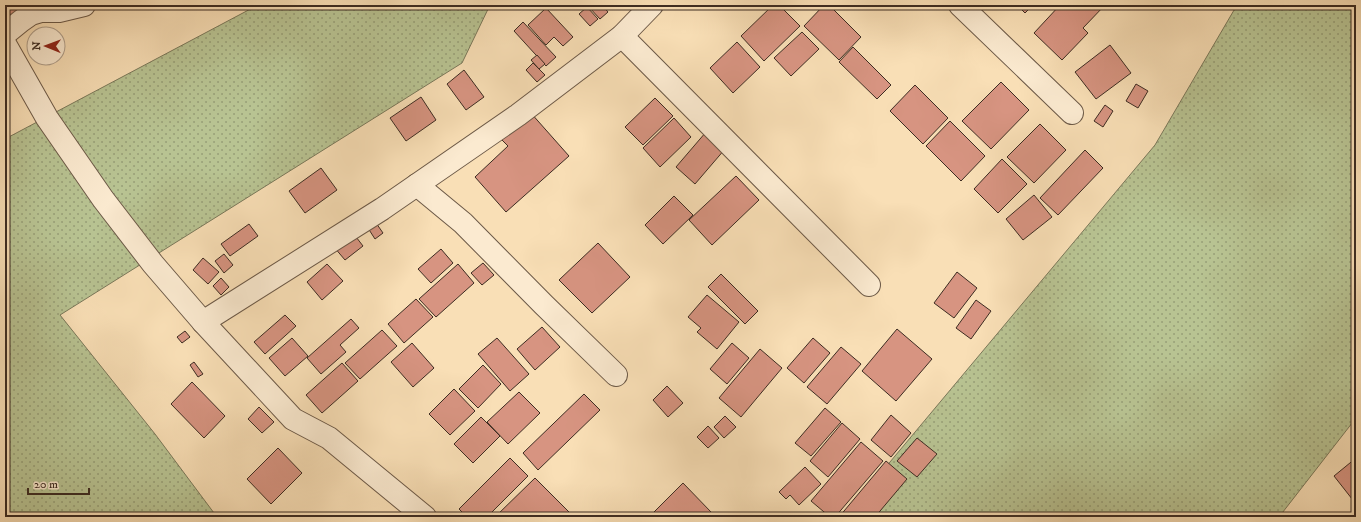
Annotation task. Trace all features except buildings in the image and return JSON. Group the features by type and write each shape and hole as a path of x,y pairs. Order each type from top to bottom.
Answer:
{"street":[{"path":"5,34 31,14 41,11 59,10 84,5"},
{"path":"203,322 382,209 518,115 622,36 652,5"},
{"path":"960,5 1072,113"},
{"path":"622,36 869,285"},
{"path":"5,44 47,118 103,199 153,264 203,322 293,419 329,438 425,517"},
{"path":"417,185 463,223 616,375"}],"green space":[{"path":"258,5 490,5 462,63 60,315 155,434 217,517 5,517 5,139"},
{"path":"1237,5 1356,5 1356,418 1279,517 844,517 1155,145"}]}
